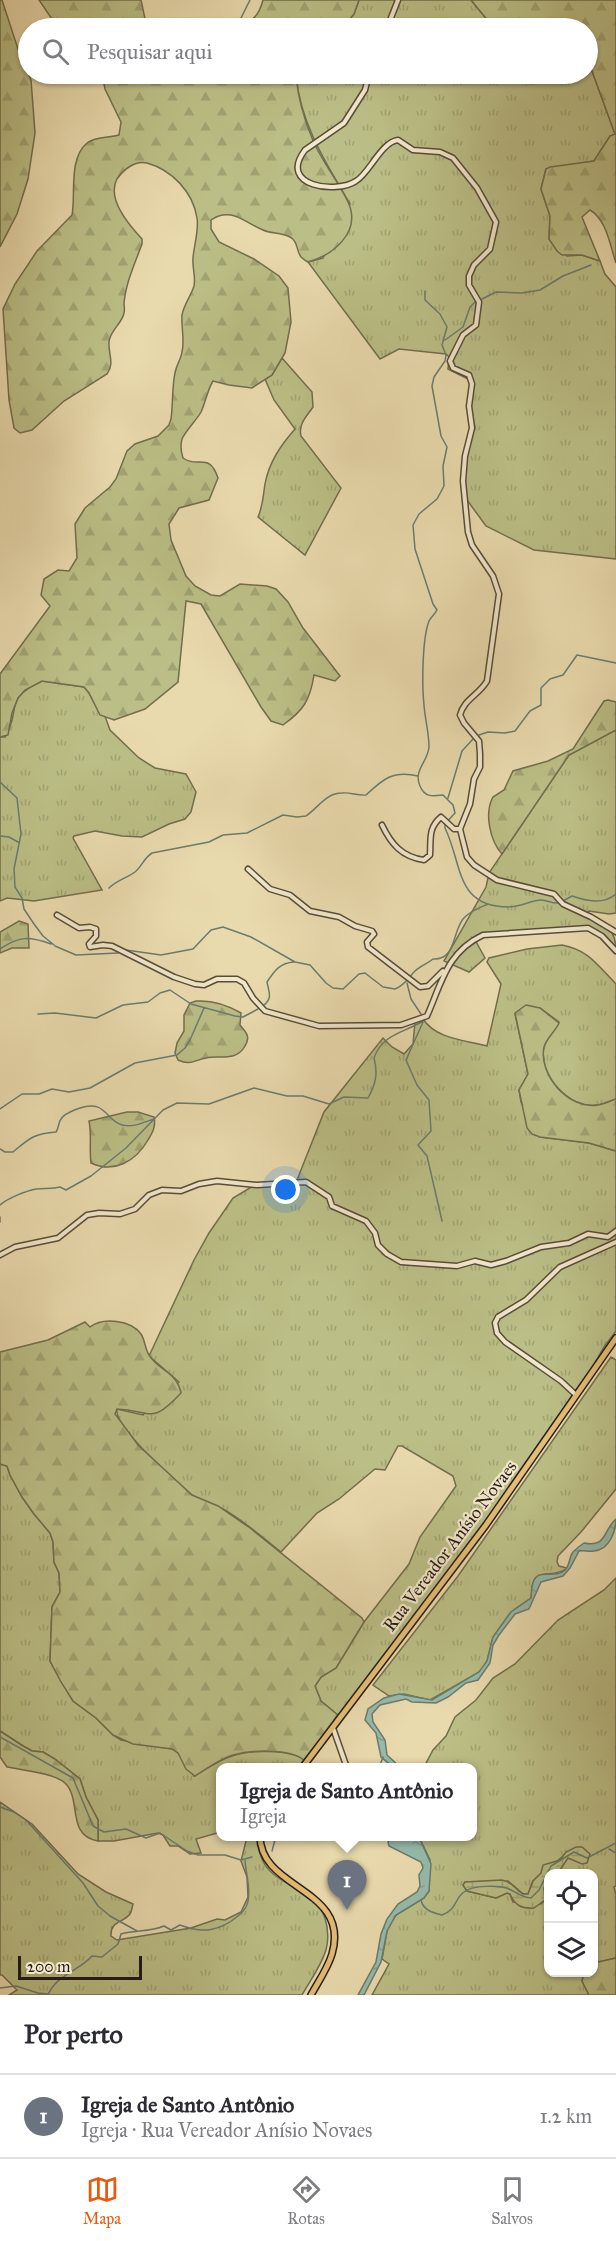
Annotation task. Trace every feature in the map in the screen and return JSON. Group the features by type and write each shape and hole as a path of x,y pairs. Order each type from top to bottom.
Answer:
{"main road":[{"name":"Rua Vereador Anísio Novaes","path":"305,1763 486,1525 616,1338"},
{"path":"261,1841 268,1862 324,1907 332,1921 335,1938 332,1955 311,1995"}],"street":[{"path":"391,18 398,0"},
{"path":"366,84 344,123 305,150 300,156 297,167 299,175 309,183 319,185 332,186 355,182 390,143 398,140 417,152 440,152 453,158 477,188 496,222 490,249 474,265 469,276 469,285 479,302 476,325 464,335 450,361 455,369 469,375 472,384 470,406 472,428 465,456 463,477 468,532 472,545 493,576 499,594 487,681 483,688 466,701 460,714 464,723 479,741 480,754 480,767 474,779 470,804 460,829 467,857 474,865 497,880 554,894 616,932"},
{"path":"382,825 389,839 400,852 413,859 424,860 430,855 430,833 435,822 441,817 454,829 460,829"},
{"path":"248,869 270,889 290,895 309,911 339,917 372,931 374,934 366,942 368,947 420,987 428,986 472,940 499,932 588,928 602,936 616,951"},
{"path":"57,915 79,928 96,929 96,936 89,944 90,947 112,946 174,977 195,984 204,985 218,979 237,979 244,983 253,998 265,1011 319,1026 388,1026 416,1021 427,1016 446,968"},
{"path":"0,1255 15,1247 58,1238 87,1215 120,1214 135,1209 149,1195 162,1190 181,1191 199,1184 218,1181 257,1185 306,1182 329,1197 332,1206 366,1221 375,1233 378,1245 387,1254 401,1262 457,1266 475,1261 491,1265 541,1247 569,1243 588,1234 608,1237 616,1231"},
{"path":"577,1396 561,1381 505,1342 497,1333 495,1323 498,1317 526,1300 560,1267 616,1242"},
{"path":"332,1727 346,1763"}],"green space":[{"path":"0,0 2,0 18,49 18,84 31,84 35,133 28,179 17,214 0,247"},
{"path":"39,0 141,0 145,18 51,18"},
{"path":"263,0 359,0 351,18 254,18"},
{"path":"359,0 471,0 486,18 351,18"},
{"path":"471,0 616,0 616,263 604,227 596,214 590,210 582,217 600,261 582,255 562,255 557,251 549,239 550,216 541,189 546,169 594,161 610,136 615,134 597,84 598,18 486,18"},
{"path":"104,84 297,84 309,131 320,155 348,202 351,223 343,241 327,254 308,262 301,257 293,239 287,235 266,231 231,215 218,216 211,220 211,229 219,242 254,259 279,276 288,288 291,322 285,353 272,375 252,388 213,381 201,412 182,439 181,449 183,458 188,461 211,465 218,478 209,500 179,508 169,524 171,540 186,576 195,586 211,595 220,596 240,584 276,589 288,602 303,628 340,676 335,681 314,675 305,704 283,725 271,721 261,707 201,604 186,601 178,682 145,709 114,720 100,715 84,687 42,681 25,690 18,698 12,713 8,735 0,737 0,674 50,606 41,595 44,579 58,570 69,571 77,558 75,524 85,508 116,479 127,451 135,444 158,436 169,425 172,414 174,378 183,347 182,315 194,286 193,258 197,218 191,199 180,183 165,171 143,162 134,164 117,179 114,187 121,212 142,239 142,244 127,288 123,317 110,338 109,370 107,374 64,401 32,430 20,433 14,428 9,400 3,309 15,284 37,251 72,215 75,168 81,150 94,139 119,135 121,122"},
{"path":"297,84 597,84 615,134 610,136 594,161 546,169 541,189 550,216 549,239 567,256 582,255 600,261 605,274 616,287 616,559 534,550 486,526 467,500 463,482 473,428 470,380 448,369 449,357 446,354 399,349 380,359 308,262 323,258 350,204 316,143"},
{"path":"282,358 312,392 313,407 302,424 301,436 341,488 305,555 258,517 269,468 280,448 295,429 274,400 265,379 272,375"},
{"path":"42,681 84,687 100,714 105,716 110,730 139,758 155,768 186,774 196,792 191,812 185,819 142,837 95,831 74,836 73,838 102,890 34,901 7,898 0,901 0,737 5,737 10,728 17,700 30,687"},
{"path":"604,701 616,702 616,730 569,755 502,854 494,842 490,827 489,811 493,797 504,790 513,771 548,761 573,749"},
{"path":"616,730 616,913 589,911 587,914 604,924 612,932 616,951 599,934 575,927 487,934 474,938 485,958 469,972 444,961 486,887 489,873 569,755"},
{"path":"19,921 28,924 29,948 12,948 0,953 0,932"},
{"path":"562,945 586,955 616,984 616,1099 600,1105 587,1105 576,1102 558,1088 551,1079 543,1057 545,1043 559,1022 540,1008 515,1014 528,1074 519,1090 521,1102 540,1137 589,1143 616,1151 616,1331 577,1394 453,1572 339,1716 321,1701 315,1686 321,1677 336,1668 364,1622 409,1564 420,1537 456,1486 453,1476 402,1446 398,1446 385,1470 375,1469 339,1499 317,1513 281,1552 236,1517 183,1488 135,1440 118,1417 117,1409 143,1415 179,1382 149,1356 209,1233 233,1198 253,1186 297,1180 324,1112 383,1038 404,1054 413,1044 415,1022 423,1019 435,1031 443,1035 487,1046 501,984 487,962 489,958 527,949"},
{"path":"196,1001 219,1003 241,1013 240,1025 248,1037 241,1051 232,1056 206,1058 189,1063 178,1060 175,1053 177,1043 184,1031 184,1015 190,1003"},
{"path":"526,1005 540,1008 559,1023 545,1043 543,1058 551,1079 558,1088 576,1102 587,1105 600,1105 616,1099 616,1151 589,1143 540,1137 532,1134 527,1128 519,1090 528,1074 515,1013"},
{"path":"127,1112 138,1112 154,1117 154,1129 143,1147 124,1164 108,1167 91,1163 89,1121"},
{"path":"117,1321 136,1329 142,1336 149,1355 176,1380 179,1386 181,1393 157,1413 117,1409 115,1414 138,1445 192,1495 218,1506 250,1528 362,1618 364,1622 336,1668 321,1677 315,1686 321,1701 339,1716 304,1760 289,1753 280,1752 241,1753 213,1764 195,1776 186,1769 178,1753 172,1749 133,1744 113,1735 96,1718 73,1701 50,1661 52,1607 60,1592 59,1573 54,1562 50,1533 22,1497 7,1466 0,1464 0,1352 48,1340 85,1322 90,1327 102,1322"},
{"path":"611,1357 616,1360 616,1489 558,1556 559,1566 567,1568 535,1578 531,1598 511,1612 493,1637 487,1661 482,1670 476,1674 430,1700 404,1694 389,1696 373,1685 458,1576"},
{"path":"0,1464 7,1466 22,1497 50,1533 53,1542 60,1592 52,1607 50,1661 73,1701 121,1740 172,1749 178,1753 194,1776 216,1763 216,1833 196,1839 201,1853 190,1854 178,1846 170,1846 163,1835 158,1833 114,1841 98,1841 98,1820 80,1779 55,1759 43,1752 32,1751 0,1731"},
{"path":"616,1578 616,1886 614,1887 616,1958 598,1962 598,1869 560,1869 568,1857 562,1857 548,1869 544,1869 544,1872 533,1881 528,1894 523,1894 508,1881 465,1882 463,1885 467,1891 496,1898 510,1894 513,1902 541,1904 544,1901 544,1977 584,1977 582,1981 589,1995 372,1995 389,1964 382,1959 387,1931 393,1920 396,1915 424,1898 429,1891 430,1860 421,1841 477,1841 477,1763 426,1763 433,1750 446,1736 455,1717 476,1700 493,1678 515,1664 558,1620 604,1590"},
{"path":"0,1731 32,1751 43,1752 55,1759 80,1779 98,1820 98,1841 88,1838 78,1825 73,1798 65,1783 46,1774 7,1767 0,1757"},
{"path":"269,1752 298,1756 304,1760 301,1763 217,1763 239,1754"},
{"path":"0,1802 32,1824 78,1874 106,1892 133,1904 130,1914 115,1925 111,1931 111,1936 117,1940 191,1928 217,1919 225,1920 241,1912 248,1897 247,1877 241,1861 246,1841 258,1841 264,1864 277,1877 315,1902 321,1909 326,1922 328,1938 326,1950 302,1995 9,1995 17,1990 0,1975"},
{"path":"582,1847 590,1854 587,1863 582,1864 568,1858 561,1869 544,1869 544,1901 534,1908 519,1906 507,1893 496,1898 467,1891 463,1885 465,1882 502,1880 523,1894 528,1894 533,1881 541,1873 543,1865 560,1860 566,1852"},
{"path":"616,1958 616,1995 589,1995 582,1981 583,1977 598,1977 598,1962"}],"water":[{"path":"616,1519 613,1534 604,1547 594,1551 579,1551 563,1576 541,1582 529,1609 515,1614 499,1635 493,1645 490,1663 478,1680 466,1683 436,1703 412,1702 406,1699 380,1705 372,1714 373,1722 385,1740 387,1755 396,1763 388,1763 381,1757 376,1733 365,1720 368,1709 384,1698 399,1694 432,1700 479,1672 487,1661 493,1637 511,1612 531,1598 535,1578 542,1574 561,1573 568,1566 573,1552 584,1543 591,1544 601,1541"},
{"path":"421,1841 431,1864 429,1891 424,1898 396,1915 387,1931 381,1962 364,1995 358,1995 376,1962 381,1934 387,1919 398,1904 417,1892 420,1886 419,1875 423,1868 421,1862 389,1846 388,1842"}],"waterway":[{"path":"241,18 250,0"},
{"path":"482,299 496,292 522,293 540,290 563,276 591,265"},
{"path":"425,291 425,300 440,314 447,327 442,345 446,355 445,361 434,377 432,386 441,436 447,447 443,466 444,486 437,499 419,514 413,525 415,549 437,610 429,621 425,639 423,686 429,747 418,780 424,793 443,795 453,805 455,813 445,824 445,828 464,881 470,892 479,900 491,905 509,907 541,900 559,903"},
{"path":"445,340 463,327 470,307 476,301"},
{"path":"479,735 488,732 515,731 530,711 541,705 541,688 550,679 563,675 577,655 616,663"},
{"path":"448,798 462,751 473,739"},
{"path":"109,888 135,872 152,853 209,842 223,835 247,833 283,815 306,816 331,795 345,793 366,795 378,784 395,775 418,776"},
{"path":"0,782 17,798 21,834 14,869 15,887 22,898 24,909 34,924 54,945"},
{"path":"0,836 9,837 18,842"},
{"path":"563,901 572,896 600,901 616,894"},
{"path":"126,950 161,955 193,949 211,930 223,927 251,937 295,962 310,965 333,988 343,989 359,974 365,973 383,987 395,989 419,968 433,959 446,955 463,919 471,912 488,904"},
{"path":"0,949 24,939 51,944"},
{"path":"55,946 76,955 118,953"},
{"path":"263,1006 269,998 267,982 281,966 294,962"},
{"path":"407,983 411,999 421,1014"},
{"path":"38,1014 55,1013 96,1018 123,1005 148,1002 160,993 170,990 191,1004 235,1016 243,1017 258,1009"},
{"path":"0,1109 22,1094 39,1094 52,1089 69,1092 90,1088 135,1063 177,1055 190,1040 204,1008"},
{"path":"0,1205 27,1191 60,1187 66,1190 91,1176 126,1148 163,1110 177,1103 209,1104 254,1088 287,1096 303,1096 329,1104 344,1097 368,1098 376,1078 374,1058 382,1044 394,1035 423,1021"},
{"path":"423,1022 406,1060 417,1085 429,1100 431,1131 418,1145 427,1156 442,1221"},
{"path":"0,1149 13,1152 32,1138 56,1132 64,1116 87,1106 100,1108 116,1122 126,1126 154,1119"},
{"path":"0,1217 0,1222"},
{"path":"0,1737 73,1778 93,1826 104,1832 126,1829 146,1838 160,1833 187,1851 198,1855 225,1855 241,1860 252,1857"},
{"path":"381,1763 383,1757"},
{"path":"0,1807 26,1820 83,1883 98,1906 110,1916 137,1931"},
{"path":"272,1851 275,1841"},
{"path":"421,1900 426,1909 442,1915 453,1907 464,1892 473,1888 486,1886 505,1888 531,1898 539,1890 551,1866 574,1852 587,1858 616,1843"},
{"path":"609,1849 616,1853"},
{"path":"48,1995 56,1983 92,1956 102,1957 118,1944 121,1934 164,1926 171,1930 180,1925 196,1930 211,1930 231,1921 246,1908 249,1895 245,1859"},
{"path":"0,1988 16,1986 48,1994"}],"place":[{"name":"Igreja de Santo Antônio","path":"347,1910"}]}
